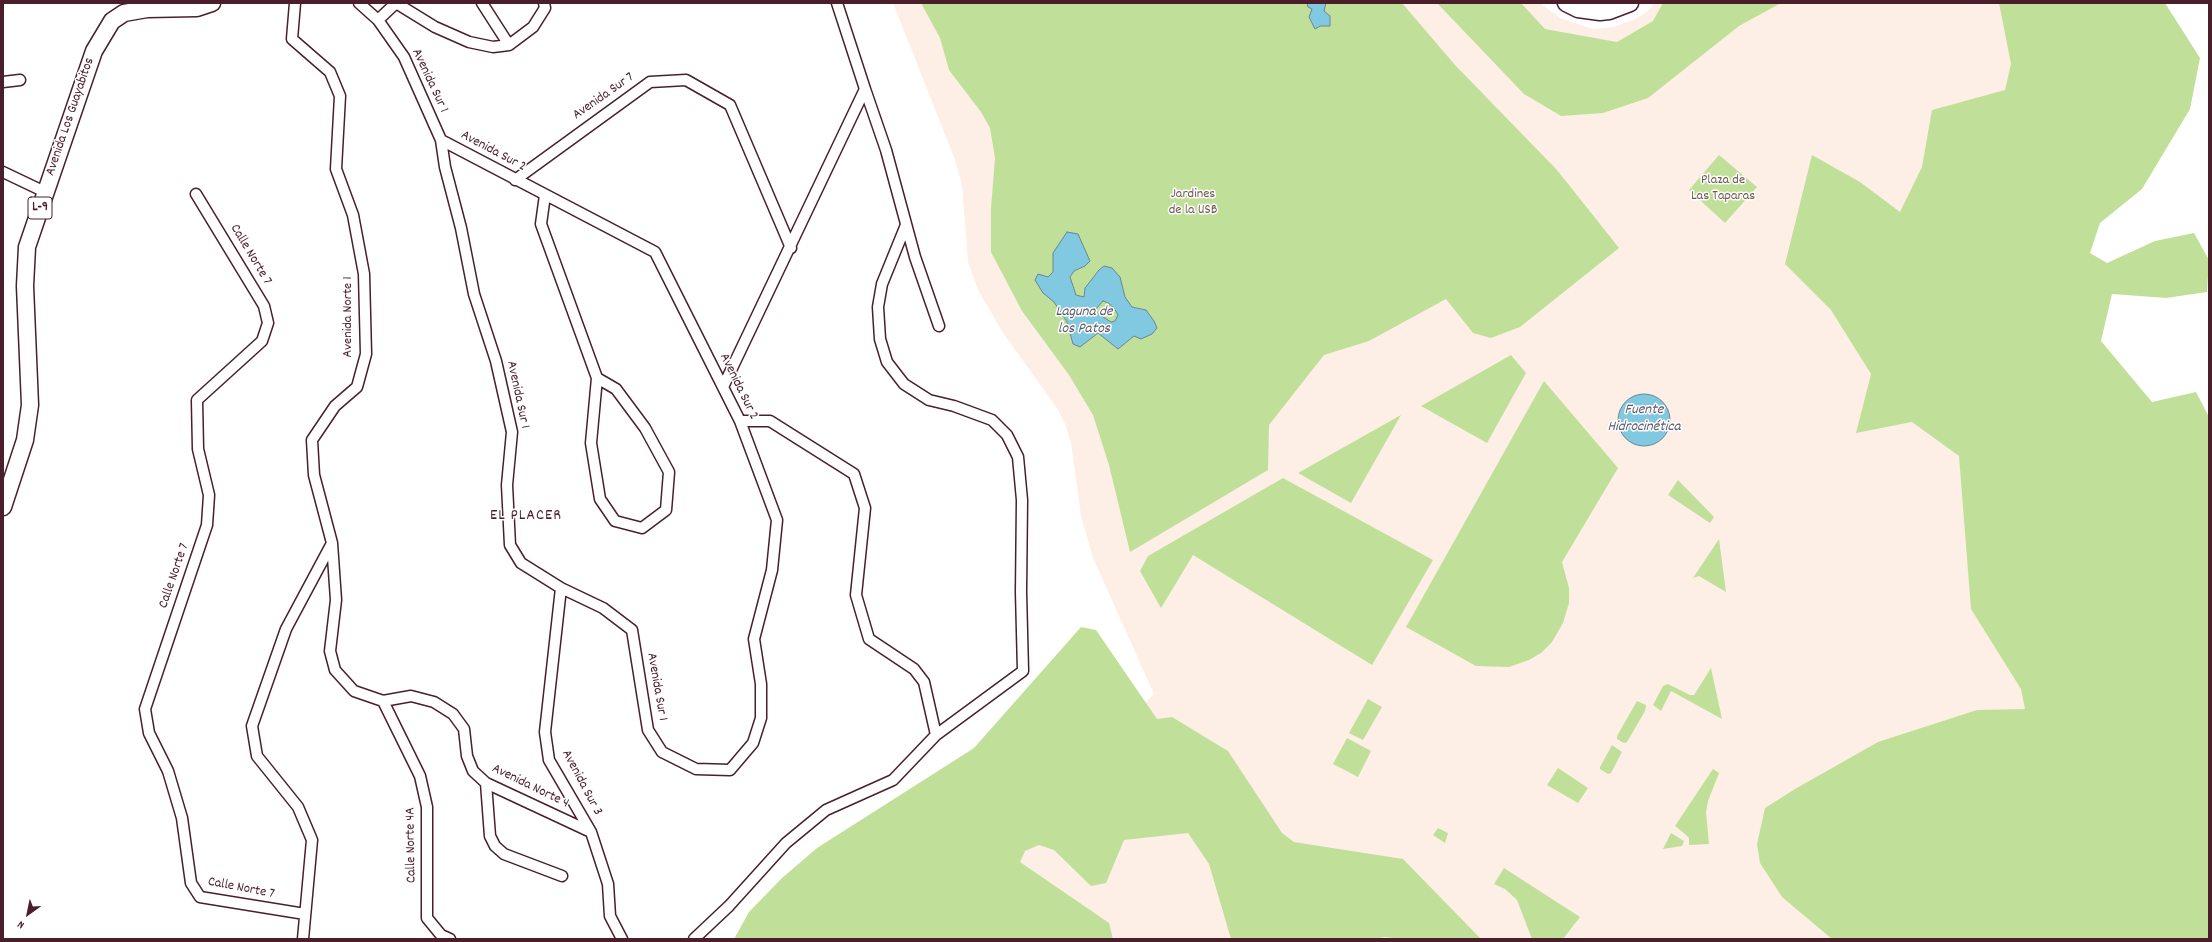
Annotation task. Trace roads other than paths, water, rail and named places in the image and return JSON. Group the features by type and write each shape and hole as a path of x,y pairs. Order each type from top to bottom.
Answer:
{"main road":[{"name":"Avenida Los Guayabitos","path":"3,507 28,426 30,386 25,262 30,234 94,51 112,21 124,13 147,9 197,8 212,3"},
{"path":"1566,3 1578,9 1600,12 1609,11 1630,3"}],"street":[{"name":"Avenida Norte 1","path":"295,3 292,39 330,72 340,96 336,169 353,215 364,274 366,354 357,387 335,406 312,440 314,475 332,543 336,600 330,651 335,670 354,691 382,701"},
{"name":"Avenida Sur 1","path":"359,3 378,20 404,57 441,140 445,167 461,228 474,294 496,360 512,432 507,485 510,544 521,563 561,588 603,608 632,630 648,730 662,752 696,769 730,770"},
{"path":"378,20 396,3 435,28 469,42 493,47 509,45 533,27 545,8 544,3"},
{"path":"482,3 509,45"},
{"path":"837,3 886,150 914,257 940,326"},
{"path":"3,82 20,80"},
{"name":"Avenida Sur 7","path":"515,180 650,82 686,80 730,105 791,248"},
{"path":"723,387 791,248 865,89"},
{"name":"Avenida Sur 2","path":"441,140 655,252 740,421 778,520 772,570 754,639 761,684 761,718 753,743 730,770"},
{"path":"3,172 45,192"},
{"name":"Calle Norte 7","path":"196,194 264,306 268,323 262,341 197,400 198,449 209,495 207,525 145,709 149,733 168,771 182,818 191,883 200,897 305,914"},
{"path":"545,195 541,224 597,378 591,443 600,499 615,521 642,528 666,510 669,472 645,428 616,389 597,378"},
{"path":"694,939 729,906 786,843 826,810 893,780 936,734 1023,671 1021,592 1022,500 1018,457 1007,435 992,420 954,406 929,400 904,384 887,362 880,338 878,307 882,284 906,225"},
{"path":"740,421 770,421 854,474 865,508 856,595 869,639 914,669 924,682 936,734"},
{"path":"303,939 312,840 298,807 257,756 252,726 286,630 332,543"},
{"name":"Avenida Sur 3","path":"561,588 545,732 549,760 591,832 608,884 610,916 622,939"},
{"name":"Avenida Norte 4","path":"382,701 411,696 434,702 453,714 464,729 467,756 474,771 486,783 591,832"},
{"name":"Calle Norte 4A","path":"382,701 420,776 427,807 427,918 441,935 450,939"},
{"path":"486,783 490,836 495,846 504,854 562,876"}],"water":[{"path":"1307,3 1326,3 1324,11 1330,16 1330,26 1320,26 1315,29 1309,17 1312,9 1308,7"},
{"name":"Laguna de los Patos","path":"1067,232 1078,234 1090,261 1085,266 1074,271 1070,277 1076,295 1084,297 1085,288 1104,266 1112,268 1120,277 1125,297 1132,307 1146,310 1157,328 1152,334 1141,339 1134,336 1118,349 1098,333 1080,347 1073,344 1067,322 1054,302 1043,293 1035,280 1038,274 1048,277 1053,272 1053,253","holes":["1103,301 1114,308 1118,315 1115,321 1111,322 1097,313 1096,309"]},
{"name":"Fuente Hidrocinética","path":"1644,394 1654,396 1662,402 1668,410 1670,420 1668,430 1662,438 1654,444 1644,446 1634,444 1626,438 1620,430 1618,420 1620,410 1626,402 1634,396"}],"district":[{"name":"EL PLACER","path":"526,517"}],"park label":[{"name":"Plaza de Las Taparas","path":"1723,190"},
{"name":"Jardines de la USB","path":"1193,204"}]}
